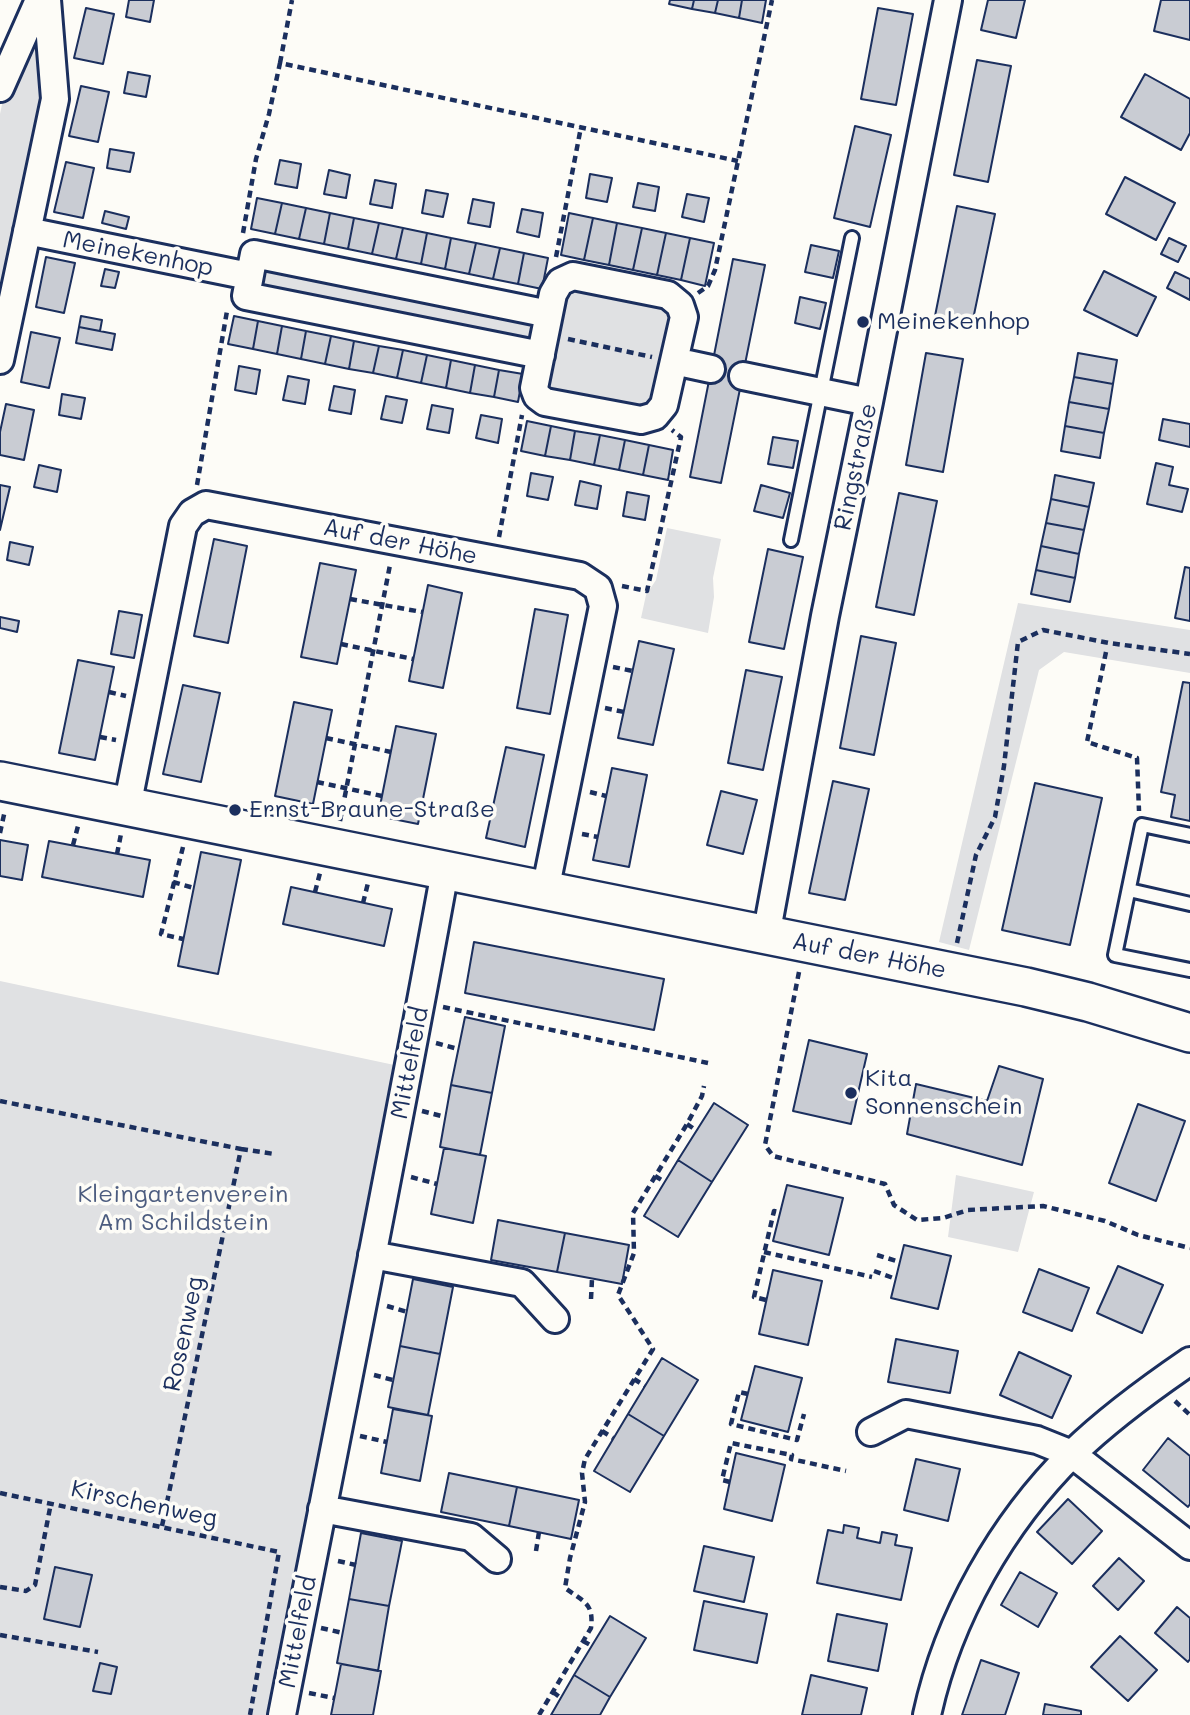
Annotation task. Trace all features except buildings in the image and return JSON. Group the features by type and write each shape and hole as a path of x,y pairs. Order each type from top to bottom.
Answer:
{"street":[{"path":"0,88 39,0"},
{"path":"0,360 55,99 47,0"},
{"name":"Ringstraße","path":"766,936 825,616 948,0"},
{"name":"Meinekenhop","path":"27,231 545,334"},
{"name":"Meinekenhop","path":"250,275 545,334"},
{"path":"573,276 668,295 680,305 684,317 664,405 655,416 641,420 545,402 537,396 534,388 554,294 560,282 573,276"},
{"path":"674,361 711,369"},
{"path":"743,376 869,401"},
{"name":"Auf der Höhe","path":"192,513 206,505 580,576 598,588"},
{"path":"127,807 183,526 192,513"},
{"path":"545,891 603,606 598,588"},
{"name":"Auf der Höhe","path":"0,781 1026,987 1088,1002 1190,1033"},
{"name":"Mittelfeld","path":"282,1715 390,1172 445,871"},
{"path":"372,1255 522,1283 555,1320"},
{"path":"927,1715 942,1662 969,1597 999,1546 1035,1494 1072,1454 1109,1421 1190,1361"},
{"path":"871,1432 906,1414 1037,1440 1072,1454 1190,1546"},
{"path":"322,1509 471,1537 497,1559"}],"lane":[{"path":"791,540 852,238"},
{"path":"1190,835 1142,825 1115,954 1190,970"},
{"path":"1129,890 1190,904"}],"path":[{"path":"192,513 228,306 250,275 242,241 256,159 269,114 292,0"},
{"path":"680,305 708,286 715,270 772,0"},
{"path":"280,63 738,161"},
{"path":"560,282 556,254 581,127"},
{"path":"545,334 674,361"},
{"path":"495,560 524,407 537,396"},
{"path":"598,588 619,586 646,591 681,437 655,416"},
{"path":"335,849 395,541"},
{"path":"350,599 422,612"},
{"path":"950,972 976,855 995,817 1004,766 1018,642 1043,630 1109,643 1190,654"},
{"path":"341,644 413,659"},
{"path":"1107,652 1087,742 1137,758 1139,815 1142,825"},
{"path":"326,738 391,752"},
{"path":"317,782 382,796"},
{"path":"183,939 161,934 190,820"},
{"path":"173,883 194,888"},
{"path":"804,943 765,1145 773,1156 884,1184 894,1205 917,1220 943,1218 968,1210 1043,1206 1105,1221 1138,1235 1190,1248"},
{"path":"421,1003 708,1063"},
{"path":"539,1715 591,1629 592,1615 589,1606 565,1588 585,1502 582,1473 585,1460 653,1349 618,1295 634,1253 633,1213 687,1124 702,1096 704,1086"},
{"path":"0,1101 274,1154"},
{"path":"687,1124 697,1131"},
{"name":"Rosenweg","path":"162,1526 241,1149"},
{"path":"655,1177 665,1182"},
{"path":"766,1300 754,1297 774,1211 780,1212"},
{"path":"764,1252 896,1279"},
{"path":"877,1255 900,1262"},
{"path":"590,1299 592,1279"},
{"path":"634,1379 645,1386"},
{"path":"748,1394 739,1392 731,1424 797,1440 804,1414"},
{"path":"602,1432 613,1438"},
{"path":"730,1482 722,1480 731,1443 792,1455 791,1459 846,1471"},
{"name":"Kirschenweg","path":"0,1493 279,1552 250,1715"},
{"path":"0,1587 26,1591 35,1585 51,1503"},
{"path":"536,1551 539,1532"},
{"path":"0,1635 98,1652"},
{"path":"583,1641 592,1646"},
{"path":"553,1692 561,1698"}],"green space":[{"path":"40,11 47,97 0,321 0,114 4,95"},
{"path":"269,264 541,319 535,349 262,293"},
{"path":"591,287 651,299 665,308 672,322 655,396 647,408 551,392 545,380 561,308 573,293"},
{"path":"667,528 721,539 713,578 714,597 708,633 641,618 646,595 656,580"},
{"path":"1018,603 1190,630 1190,673 1064,652 1039,670 969,950 939,942"},
{"name":"Kleingartenverein Am Schildstein","path":"0,981 399,1066 266,1715 0,1715"},
{"path":"956,1175 1034,1192 1018,1252 948,1237"}],"place":[{"name":"Meinekenhop","path":"863,322"},
{"name":"Ernst-Braune-Straße","path":"235,810"},
{"name":"Kita Sonnenschein","path":"851,1093"}]}
